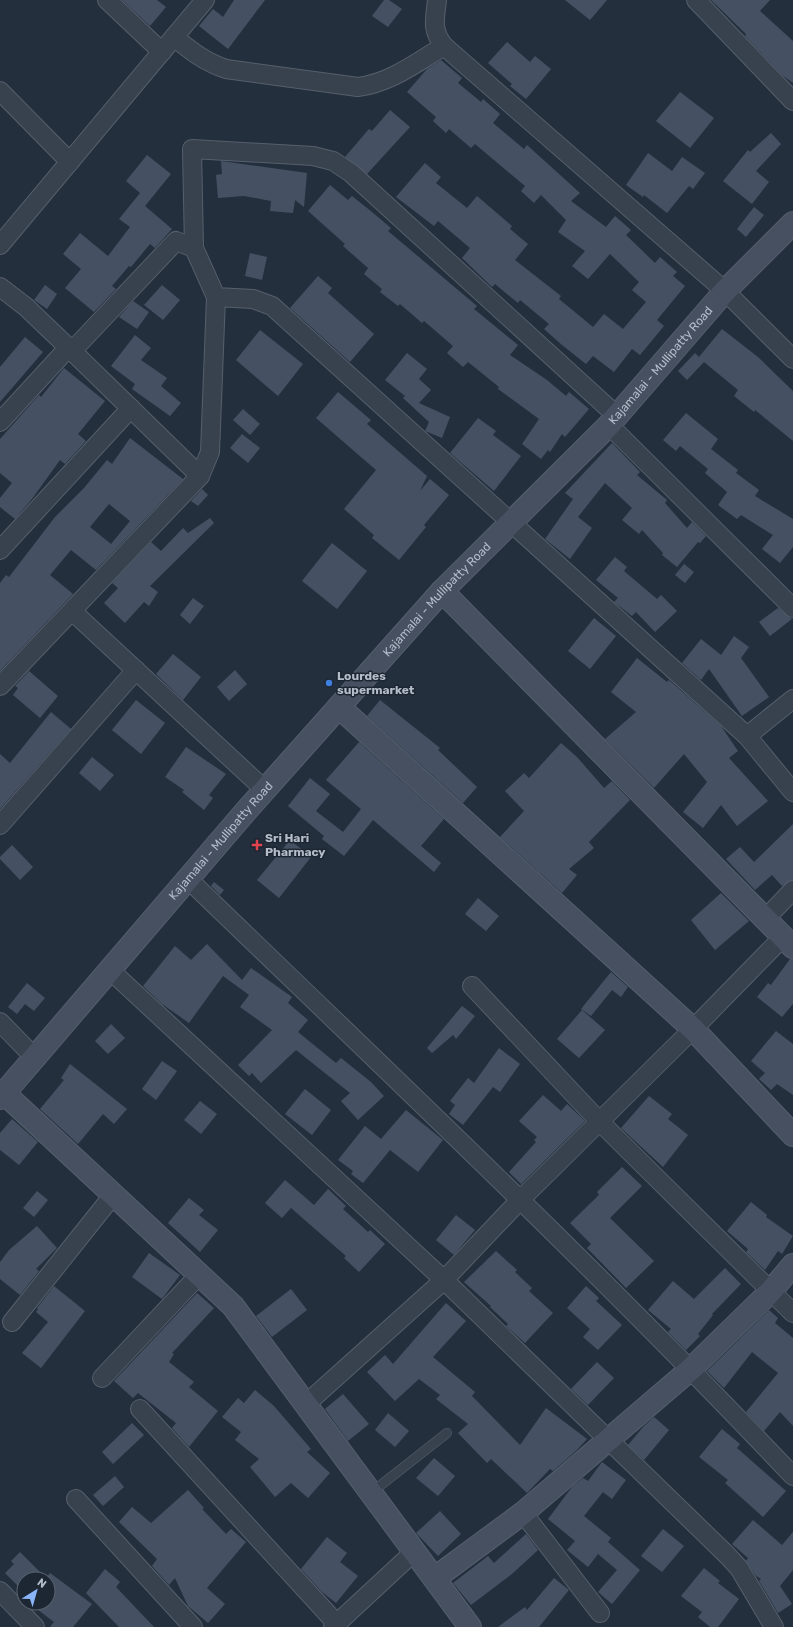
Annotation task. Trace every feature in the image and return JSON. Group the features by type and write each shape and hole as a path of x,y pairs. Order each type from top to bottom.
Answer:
{"street":[{"path":"106,0 162,52"},
{"path":"0,245 204,0"},
{"path":"437,0 434,28 436,37 444,46 725,291 793,359"},
{"path":"696,0 793,101"},
{"path":"174,37 191,52 208,63 226,69 358,87 375,84 390,78 444,46"},
{"path":"0,91 70,162"},
{"path":"0,686 200,476 210,452 216,297 194,248 192,149 313,156 333,161 351,173 613,420 793,608"},
{"name":"Kajamalai - Mullipatty Road","path":"2,1096 265,790 442,591 613,420 725,291 793,223"},
{"path":"0,422 176,241 194,248"},
{"path":"0,286 26,307 200,476"},
{"path":"216,297 252,299 272,306 747,736 793,792"},
{"path":"0,550 131,408"},
{"path":"306,1404 444,1280 520,1200 599,1121 693,1029 788,942 442,591"},
{"path":"72,611 265,790"},
{"path":"0,825 136,670"},
{"path":"747,736 793,699"},
{"path":"339,707 693,1029 793,1135"},
{"path":"188,879 520,1200 691,1369 793,1476"},
{"path":"765,919 793,890"},
{"path":"110,970 444,1280 608,1439 738,1568 774,1627"},
{"path":"472,986 599,1121 793,1313"},
{"path":"0,1022 35,1058"},
{"path":"2,1096 114,1194 234,1306 470,1627"},
{"path":"12,1322 114,1194"},
{"path":"435,1578 522,1513 691,1369 771,1291 793,1265"},
{"path":"102,1378 200,1274"},
{"path":"140,1409 335,1625 415,1551"},
{"path":"76,1499 193,1627"},
{"path":"522,1513 600,1613"},
{"path":"0,1590 35,1627"}],"lane":[{"path":"372,1492 447,1433"}],"building":[{"path":"122,0 157,0 166,7 150,26"},
{"path":"234,0 265,0 228,49 199,26 213,9 223,17"},
{"path":"384,0 389,0 402,9 388,27 372,16"},
{"path":"565,0 607,0 590,20"},
{"path":"711,0 770,0 760,11 793,41 793,83 782,75 745,36 746,34"},
{"path":"507,42 530,62 535,56 551,69 526,99 510,86 512,84 488,63"},
{"path":"441,60 462,78 458,83 481,102 483,99 500,114 493,123 524,149 527,145 580,193 571,201 606,227 615,216 631,230 626,235 655,263 660,257 677,272 673,276 685,286 657,320 664,326 640,355 632,349 614,372 593,356 586,364 562,345 544,329 549,324 520,300 518,303 495,284 492,287 462,258 470,248 438,221 434,226 396,197 425,163 441,177 436,183 467,208 477,196 512,226 510,229 528,244 515,260 561,296 559,299 593,327 604,314 623,329 646,302 632,290 639,282 610,254 588,279 572,266 585,251 558,232 566,220 541,195 534,203 521,191 525,186 475,144 471,148 449,129 446,133 433,121 436,117 407,92 427,69"},
{"path":"680,92 714,118 690,148 656,121"},
{"path":"390,110 410,127 367,174 345,157 369,129 372,131"},
{"path":"771,133 781,144 756,171 769,182 752,204 723,181 748,150 750,152"},
{"path":"648,153 672,171 682,157 705,173 693,189 689,186 667,213 644,195 643,197 626,185"},
{"path":"147,155 171,174 145,206 172,229 155,248 150,244 131,267 129,266 112,286 116,289 94,312 65,288 81,269 63,254 80,233 108,256 130,227 119,219 140,193 126,181"},
{"path":"221,161 307,173 304,207 295,200 293,213 270,211 271,201 244,196 218,198 216,175 222,174"},
{"path":"330,185 348,200 352,196 372,212 391,228 388,231 477,306 474,309 518,345 510,355 547,380 566,396 569,392 589,409 565,437 562,434 550,452 548,450 541,459 522,444 539,419 498,389 499,387 468,362 463,367 447,353 453,346 424,321 422,323 400,304 398,306 380,292 382,289 364,274 368,268 343,246 345,244 308,211"},
{"path":"754,207 764,215 746,237 737,229"},
{"path":"250,253 267,257 262,280 245,276"},
{"path":"318,276 332,288 328,293 374,334 350,362 290,308"},
{"path":"45,285 57,294 47,309 34,300"},
{"path":"162,285 180,300 163,320 144,305"},
{"path":"133,301 149,312 137,329 119,317"},
{"path":"722,329 758,357 793,391 793,441 755,410 754,412 734,396 738,390 704,362 687,380 678,371 695,353 699,357"},
{"path":"260,330 303,364 278,396 236,360"},
{"path":"135,335 151,348 141,360 167,378 161,386 181,403 170,416 132,389 135,384 111,366"},
{"path":"25,337 43,352 0,402 0,367"},
{"path":"407,353 427,369 419,379 431,390 419,403 450,417 442,438 425,431 429,422 403,398 405,396 385,380"},
{"path":"64,368 105,401 78,434 86,441 65,464 60,460 32,499 15,519 0,507 0,498 12,483 0,473 0,439 39,395 41,397"},
{"path":"338,392 371,420 367,424 427,476 420,491 430,479 449,495 424,525 426,527 399,560 372,538 374,535 344,509 376,470 316,418"},
{"path":"243,409 260,424 250,435 233,420"},
{"path":"686,413 718,439 711,449 738,470 736,473 759,490 755,496 793,519 793,547 780,563 762,549 773,535 741,515 737,519 718,505 727,492 705,473 708,469 680,446 676,451 663,440"},
{"path":"478,418 496,431 493,435 521,456 494,491 450,453"},
{"path":"242,434 260,448 248,463 230,448"},
{"path":"130,438 183,479 96,570 71,550 50,575 73,594 0,671 0,583 6,575 9,577 55,517 84,488 107,460 112,464","holes":["109,504 130,521 111,544 90,527"]},
{"path":"612,443 640,472 637,475 667,500 665,503 687,528 692,522 706,536 700,543 698,542 677,567 662,555 663,553 642,530 639,534 622,520 632,508 605,483 578,517 592,528 570,559 545,539 573,499 565,493"},
{"path":"202,489 208,495 198,506 191,501"},
{"path":"210,518 214,523 150,586 158,592 149,606 144,602 125,623 104,603 118,588 112,583 151,542 161,551 183,528 188,533"},
{"path":"332,543 367,571 337,609 302,581"},
{"path":"615,557 627,567 624,571 657,599 661,595 677,611 655,632 636,612 632,616 614,602 618,598 596,580"},
{"path":"684,564 694,572 685,583 675,575"},
{"path":"193,598 204,606 190,624 180,615"},
{"path":"778,608 792,619 770,636 759,622"},
{"path":"594,618 616,636 590,669 568,651"},
{"path":"734,636 749,647 741,658 769,697 742,716 709,669 701,680 682,663 701,639 721,655"},
{"path":"173,654 201,677 183,700 156,674"},
{"path":"637,658 667,682 669,680 721,726 738,751 729,758 768,801 737,826 721,805 703,828 683,812 707,782 684,754 654,788 605,739 636,712 611,692"},
{"path":"235,670 247,684 229,701 217,687"},
{"path":"29,671 58,696 40,718 13,695 18,688 15,686"},
{"path":"136,700 165,723 141,754 112,730"},
{"path":"380,700 440,748 438,750 477,787 463,803 367,716"},
{"path":"51,712 71,729 0,809 0,754 10,763"},
{"path":"359,742 444,819 421,846 441,863 434,872 373,820 344,856 322,839 324,836 288,806 310,778 330,794 316,811 343,832 361,809 326,780"},
{"path":"561,743 577,757 604,788 612,781 630,800 589,842 594,848 569,869 577,875 562,893 500,837 524,811 505,791 524,773 529,778"},
{"path":"186,747 226,774 209,795 213,798 204,810 182,792 184,790 165,777"},
{"path":"92,757 114,775 100,791 79,773"},
{"path":"793,824 793,880 782,886 772,875 755,890 726,859 740,847 754,862"},
{"path":"290,840 311,857 279,898 257,880"},
{"path":"12,845 33,867 20,880 0,859 0,857"},
{"path":"214,882 224,890 220,895 211,886"},
{"path":"721,893 749,921 715,950 691,920"},
{"path":"478,898 499,916 486,931 465,914"},
{"path":"207,944 242,980 251,968 292,997 288,1003 308,1020 298,1032 336,1063 341,1058 371,1082 384,1096 358,1120 341,1101 350,1093 296,1050 261,1083 252,1073 249,1076 238,1065 272,1030 240,1007 249,995 223,976 189,1023 162,1004 143,986 175,946 191,960"},
{"path":"790,959 793,959 793,1004 782,1017 757,997 768,983 771,985"},
{"path":"611,972 628,987 621,997 612,990 591,1016 581,1009"},
{"path":"27,983 45,998 34,1011 25,1004 17,1014 8,1007"},
{"path":"462,1006 475,1016 456,1039 453,1035 432,1053 427,1048"},
{"path":"582,1010 605,1030 579,1058 557,1039"},
{"path":"111,1024 125,1038 108,1054 95,1041"},
{"path":"776,1031 793,1044 793,1095 777,1084 771,1090 759,1079 765,1073 751,1061"},
{"path":"499,1048 520,1064 500,1092 493,1087 463,1125 449,1114 455,1105 450,1101 468,1078 474,1083"},
{"path":"162,1061 177,1071 156,1100 142,1089"},
{"path":"70,1064 127,1109 114,1124 103,1114 78,1144 40,1109 64,1080 61,1078"},
{"path":"305,1089 331,1110 312,1135 285,1114"},
{"path":"543,1095 561,1111 567,1104 585,1121 521,1184 509,1172 536,1142 534,1140 537,1137 519,1121"},
{"path":"649,1096 672,1114 668,1119 688,1135 663,1167 621,1128"},
{"path":"200,1101 217,1114 201,1134 184,1120"},
{"path":"406,1110 443,1140 418,1172 390,1150 363,1183 351,1174 353,1171 338,1160 365,1126 381,1139"},
{"path":"12,1119 38,1142 19,1165 0,1150 0,1133"},
{"path":"622,1167 642,1186 610,1218 654,1261 626,1288 587,1248 591,1244 570,1223 599,1195 597,1192"},
{"path":"285,1180 314,1205 328,1189 346,1206 343,1209 368,1232 370,1230 385,1244 359,1272 344,1258 346,1256 291,1208 282,1218 265,1203"},
{"path":"37,1191 48,1200 34,1217 23,1208"},
{"path":"189,1198 204,1210 199,1215 218,1230 200,1252 168,1223"},
{"path":"751,1202 767,1215 766,1217 793,1236 782,1254 778,1251 765,1270 746,1252 748,1249 727,1231"},
{"path":"456,1215 475,1230 454,1255 436,1240"},
{"path":"37,1226 57,1248 36,1269 39,1271 20,1295 0,1279 0,1262 9,1250"},
{"path":"496,1251 517,1270 515,1272 532,1288 529,1291 553,1313 525,1343 506,1326 508,1324 490,1307 491,1306 464,1282"},
{"path":"149,1253 180,1275 162,1299 132,1277"},
{"path":"725,1268 741,1284 712,1314 713,1315 698,1334 700,1336 686,1350 668,1332 671,1329 648,1310 673,1281 694,1299"},
{"path":"54,1286 85,1311 41,1368 22,1353 48,1322 36,1312 38,1309 37,1308"},
{"path":"586,1286 599,1298 596,1301 622,1325 598,1350 583,1337 590,1329 567,1308"},
{"path":"291,1289 307,1310 272,1337 256,1316"},
{"path":"197,1293 214,1308 172,1353 174,1354 169,1362 194,1382 189,1387 218,1411 189,1447 172,1428 176,1423 138,1393 133,1398 114,1381"},
{"path":"446,1303 466,1321 433,1357 475,1392 472,1396 520,1445 546,1408 587,1439 553,1471 550,1469 527,1493 491,1459 487,1463 458,1433 468,1424 436,1399 440,1395 419,1379 395,1401 367,1372 385,1355 393,1364"},
{"path":"769,1310 778,1318 775,1323 793,1338 793,1426 780,1412 764,1431 746,1412 778,1373 752,1352 724,1388 707,1371"},
{"path":"597,1362 614,1378 588,1405 571,1389"},
{"path":"255,1390 274,1406 311,1449 307,1452 330,1473 308,1498 291,1483 275,1497 250,1467 259,1459 235,1440 241,1432 222,1417 238,1398 244,1403"},
{"path":"343,1394 369,1424 348,1441 325,1409"},
{"path":"388,1413 409,1431 395,1447 375,1430"},
{"path":"654,1417 669,1430 644,1460 628,1445 644,1426"},
{"path":"132,1423 144,1435 113,1464 102,1452"},
{"path":"722,1429 740,1444 737,1448 786,1491 763,1517 725,1483 728,1480 699,1457"},
{"path":"434,1458 455,1476 438,1496 416,1478"},
{"path":"602,1462 626,1480 612,1499 603,1492 584,1516 611,1538 608,1542 640,1570 612,1604 598,1592 617,1570 598,1554 588,1567 567,1550 575,1541 548,1519 572,1487 583,1478 588,1481"},
{"path":"115,1476 124,1487 103,1506 93,1495"},
{"path":"188,1490 204,1508 202,1509 226,1534 231,1529 246,1542 207,1588 225,1604 208,1623 188,1606 175,1578 169,1585 152,1566 157,1559 119,1522 132,1507 151,1523"},
{"path":"440,1511 461,1534 438,1556 416,1533"},
{"path":"753,1520 782,1545 793,1532 793,1570 780,1586 792,1604 778,1613 759,1581 761,1579 756,1576 746,1561 748,1558 732,1544"},
{"path":"663,1529 684,1546 662,1572 641,1556"},
{"path":"526,1534 538,1550 512,1574 471,1605 453,1583 488,1556 494,1563"},
{"path":"327,1537 347,1553 340,1562 358,1576 336,1603 322,1592 301,1569"},
{"path":"20,1552 39,1571 16,1571 16,1584 5,1573 14,1564 11,1561"},
{"path":"704,1568 720,1581 718,1583 739,1599 718,1627 710,1627 698,1617 702,1612 681,1596"},
{"path":"105,1569 120,1582 116,1587 154,1627 119,1627 86,1593"},
{"path":"56,1577 92,1604 73,1627 50,1627 54,1622 40,1611 56,1611"},
{"path":"554,1578 569,1590 539,1627 498,1627 525,1607 527,1610"}],"place":[{"name":"Lourdes supermarket","path":"329,683"},
{"name":"Sri Hari Pharmacy","path":"257,845"}]}
